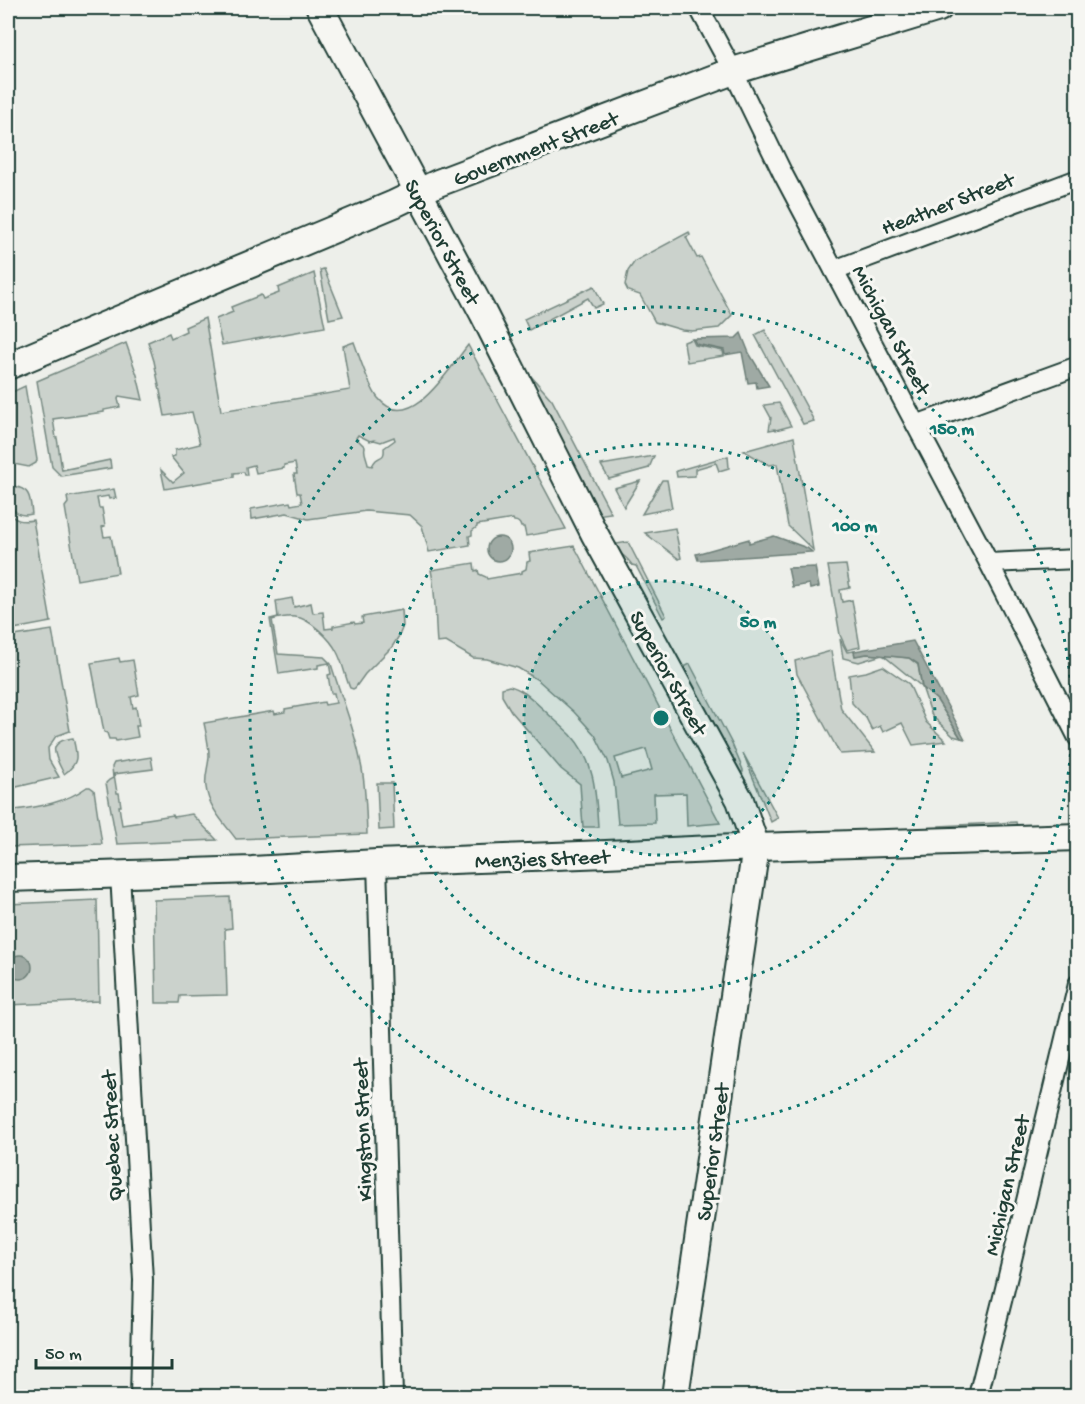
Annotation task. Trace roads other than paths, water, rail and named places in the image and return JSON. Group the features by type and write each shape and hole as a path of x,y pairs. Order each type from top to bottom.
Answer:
{"street":[{"name":"Superior Street","path":"320,8 506,356 594,533 740,800 756,847 675,1396"},
{"name":"Michigan Street","path":"699,8 733,71 783,174 989,563 1077,738"},
{"name":"Government Street","path":"8,366 418,192 733,71 939,8"},
{"name":"Heather Street","path":"834,270 1077,179"},
{"path":"916,425 1077,366"},
{"path":"989,563 1077,559"},
{"name":"Menzies Street","path":"8,878 252,870 756,847 1077,837"},
{"name":"Kingston Street","path":"377,863 393,1396"},
{"name":"Quebec Street","path":"120,874 142,1276 140,1396"},
{"name":"Michigan Street","path":"978,1396 1077,984"}]}
